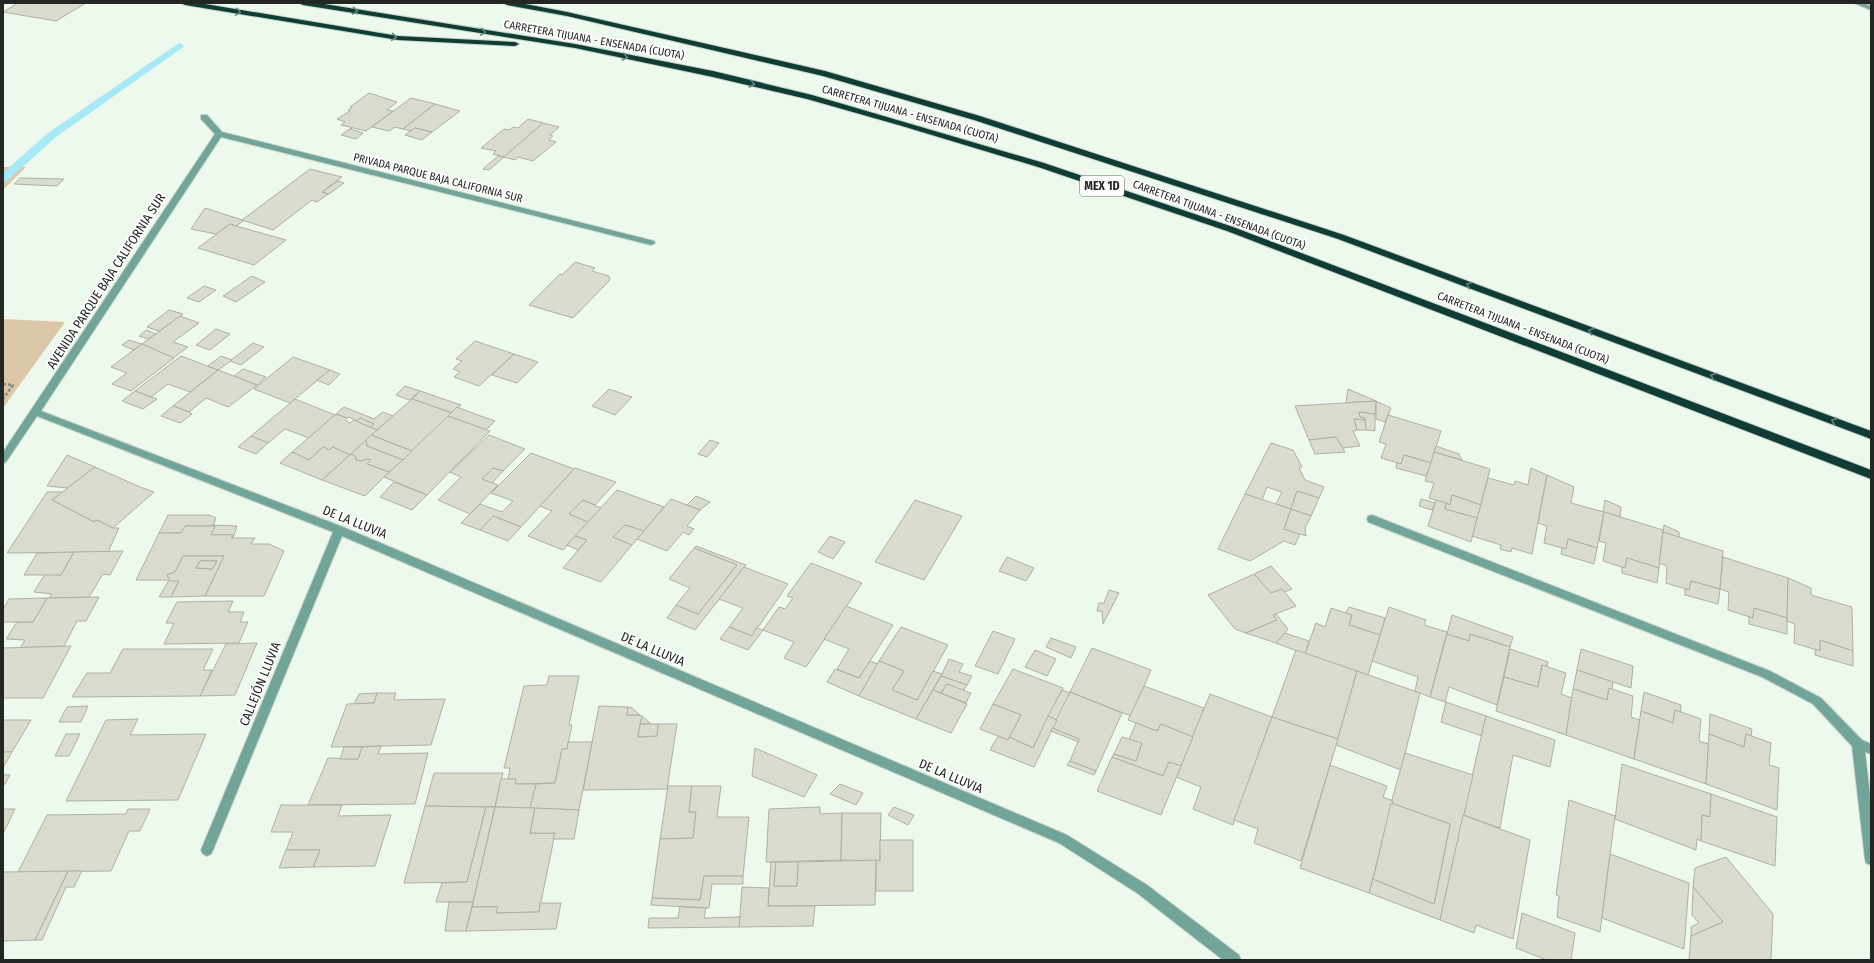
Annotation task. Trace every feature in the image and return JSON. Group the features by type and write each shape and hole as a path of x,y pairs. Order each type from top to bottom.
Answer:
{"highway":[{"path":"185,3 398,38 575,46"},
{"name":"CARRETERA TIJUANA - ENSENADA (CUOTA)","path":"303,3 575,46 713,74 809,97 905,124 1049,168 1230,229 1871,475"},
{"name":"CARRETERA TIJUANA - ENSENADA (CUOTA)","path":"506,3 567,14 825,74 977,118 1141,170 1341,237 1871,435"},
{"path":"534,3 567,14"}],"street":[{"path":"1857,3 1871,8"},
{"path":"204,117 219,134"},
{"name":"PRIVADA PARQUE BAJA CALIFORNIA SUR","path":"219,134 651,243"},
{"name":"AVENIDA PARQUE BAJA CALIFORNIA SUR","path":"3,460 219,134"},
{"name":"DE LA LLUVIA","path":"35,412 339,530 1063,839 1142,889 1234,960"},
{"path":"1372,519 1766,674 1817,701 1858,744 1871,748"},
{"name":"CALLEJÓN LLUVIA","path":"207,850 339,530"},
{"path":"1858,744 1871,859"}],"path":[{"path":"3,384 13,385 3,399"}],"shaded area":[{"path":"3,167 26,167 3,190"},
{"path":"3,319 65,322 3,408"}],"building":[{"path":"18,3 86,3 56,21 3,12"},
{"path":"369,93 397,102 387,110 393,111 366,131 341,125 345,122 337,119 350,111 348,110 352,107 350,107"},
{"path":"411,98 435,104 403,129 395,127 389,131 372,127"},
{"path":"435,104 460,111 432,132 415,128 412,131 403,129"},
{"path":"528,119 543,123 504,157 493,154 496,151 481,148 504,129 509,130 513,127 518,128"},
{"path":"543,123 559,127 550,135 553,136 549,140 556,142 533,161 518,157 515,160 504,157"},
{"path":"351,128 350,129 363,133 356,139 341,135"},
{"path":"415,128 432,132 422,140 405,135"},
{"path":"498,156 504,157 489,170 483,169"},
{"path":"310,169 342,177 322,192 328,194 317,202 312,200 273,230 242,220"},
{"path":"20,178 64,179 57,186 14,184"},
{"path":"338,181 344,183 329,194 322,192"},
{"path":"205,208 243,221 236,226 230,224 216,234 191,229"},
{"path":"230,224 286,240 254,265 198,248"},
{"path":"575,262 595,268 592,271 609,276 610,280 573,318 529,305 560,274 562,275"},
{"path":"252,276 265,282 236,302 223,296"},
{"path":"204,286 216,290 199,302 187,298"},
{"path":"169,310 183,314 159,331 147,327"},
{"path":"180,316 199,323 173,342 188,347 173,358 142,344"},
{"path":"216,329 230,334 210,350 196,345"},
{"path":"146,330 156,334 148,339 139,336"},
{"path":"129,340 142,344 134,350 122,345"},
{"path":"475,341 514,354 479,386 454,377 460,372 453,369 462,361 456,359"},
{"path":"253,343 264,347 241,365 230,361"},
{"path":"142,344 174,358 131,391 112,384 127,373 111,367"},
{"path":"514,354 538,362 517,383 492,375"},
{"path":"181,356 218,370 190,392 168,384 151,397 135,391"},
{"path":"221,356 232,360 218,370 208,366"},
{"path":"293,357 330,370 290,403 254,389"},
{"path":"243,369 266,377 257,385 234,376"},
{"path":"218,370 257,385 228,407 206,398 189,412 173,406"},
{"path":"330,370 340,374 329,385 317,380"},
{"path":"405,386 420,391 409,400 396,395"},
{"path":"609,389 632,397 615,415 592,406"},
{"path":"1348,389 1376,401 1346,403"},
{"path":"135,391 157,399 143,409 122,401"},
{"path":"420,391 461,405 452,413 412,399"},
{"path":"295,399 335,415 309,438 285,429 268,443 251,436"},
{"path":"412,399 452,413 412,451 371,435"},
{"path":"1376,401 1391,408 1385,422 1376,419"},
{"path":"1376,401 1375,414 1359,412 1360,417 1365,418 1365,420 1354,419 1357,430 1353,431 1360,446 1343,448 1340,448 1336,437 1309,440 1295,406"},
{"path":"173,406 192,414 180,423 161,416"},
{"path":"344,407 374,419 383,412 393,416 377,430 370,427 374,424 360,418 356,421 349,417 347,418 336,414"},
{"path":"457,407 495,421 486,430 448,416"},
{"path":"1359,412 1375,414 1375,431 1366,430 1365,418 1360,417"},
{"path":"336,414 347,418 345,420 350,423 354,420 377,430 350,455 333,447 329,450 323,447 309,460 292,452"},
{"path":"1388,415 1441,431 1431,463 1404,455 1401,464 1381,458 1386,444 1379,442"},
{"path":"448,416 490,431 427,495 384,477"},
{"path":"360,418 374,424 370,427 356,421"},
{"path":"1354,419 1365,420 1366,430 1357,430"},
{"path":"371,435 412,451 403,460 367,446 366,440"},
{"path":"489,435 525,449 503,471 493,468 482,479 498,485 470,514 438,500 461,477 450,472"},
{"path":"251,436 268,443 256,454 238,447"},
{"path":"1336,437 1345,452 1315,454 1309,440"},
{"path":"366,440 367,446 403,460 389,472 367,464 371,460 356,460 355,456 351,454"},
{"path":"710,440 719,443 707,457 698,454"},
{"path":"1271,443 1293,450 1302,467 1299,468 1305,480 1324,487 1319,498 1297,491 1291,509 1276,504 1282,492 1267,487 1262,500 1245,494"},
{"path":"1436,446 1459,454 1462,460 1434,452"},
{"path":"323,447 329,450 333,447 350,455 322,480 280,463 292,452 309,460"},
{"path":"1434,452 1490,469 1481,505 1452,495 1450,505 1429,498 1434,483 1425,481"},
{"path":"531,453 574,469 521,527 493,516 480,530 461,523 480,504 502,512 513,501 491,493"},
{"path":"351,454 355,456 356,460 371,460 367,464 389,472 365,496 322,480"},
{"path":"67,455 95,467 68,488 47,486"},
{"path":"1404,455 1431,463 1426,476 1396,468 1397,463 1401,464"},
{"path":"95,467 154,492 113,528 97,520 94,522 52,500"},
{"path":"493,468 503,471 492,483 482,479"},
{"path":"575,468 616,482 595,505 583,500 569,514 588,522 563,550 528,536 552,511 540,506"},
{"path":"1531,468 1547,475 1532,554 1512,548 1511,552 1500,549 1501,545 1472,536 1488,478 1514,485 1515,481 1528,485"},
{"path":"1547,475 1574,487 1571,503 1604,512 1597,548 1568,539 1566,549 1544,543 1547,526 1538,523"},
{"path":"394,482 427,495 412,510 380,497"},
{"path":"617,490 664,507 644,531 625,525 613,537 632,545 601,582 563,568 587,540 575,536"},
{"path":"1297,491 1319,498 1311,516 1291,509"},
{"path":"47,492 62,492 52,500 94,522 97,520 113,528 119,528 108,552 7,553"},
{"path":"1245,494 1291,509 1284,529 1300,534 1295,545 1284,541 1250,561 1218,549"},
{"path":"1452,495 1481,505 1477,518 1445,509 1446,503 1450,505"},
{"path":"696,496 710,502 700,510 687,505"},
{"path":"671,499 700,510 687,526 694,529 689,535 683,532 667,551 637,539"},
{"path":"1421,499 1435,503 1432,510 1419,506"},
{"path":"583,500 601,508 588,522 569,514"},
{"path":"915,500 962,516 924,580 875,562"},
{"path":"1436,500 1446,503 1445,509 1477,518 1471,542 1428,526"},
{"path":"1605,500 1621,507 1620,517 1603,512"},
{"path":"1291,509 1311,516 1305,528 1306,536 1284,529"},
{"path":"1604,512 1663,530 1659,568 1627,558 1625,568 1603,561 1606,543 1599,541"},
{"path":"168,515 209,515 216,518 213,526 185,526 181,533 159,533"},
{"path":"493,516 521,527 508,541 480,530"},
{"path":"212,525 237,526 233,538 231,538 233,535 211,535 215,526"},
{"path":"625,525 644,531 632,545 613,537"},
{"path":"1664,525 1679,532 1679,537 1663,532"},
{"path":"185,526 215,526 211,535 233,535 231,538 255,538 251,544 269,544 284,551 264,596 205,596 224,556 183,556 175,572 167,575 171,581 179,581 171,597 159,597 169,580 136,580 159,533 181,533"},
{"path":"1663,532 1723,551 1720,589 1691,581 1689,590 1666,583 1667,566 1659,563"},
{"path":"575,536 587,540 578,550 567,545"},
{"path":"830,536 845,542 833,559 818,552"},
{"path":"1568,539 1597,548 1594,564 1561,554 1562,548 1566,549"},
{"path":"696,546 746,565 695,630 667,618 676,605 698,614 737,565 694,548"},
{"path":"694,548 737,565 698,614 676,605 690,588 669,579"},
{"path":"123,551 110,575 103,574 89,597 49,598 52,594 34,592 45,574 61,575 74,552"},
{"path":"74,552 61,575 24,575 37,553"},
{"path":"183,556 224,556 205,596 171,597 179,581 171,581 167,575 175,572","holes":["200,561 217,561 212,569 196,568"]},
{"path":"1007,557 1034,568 1026,581 999,571"},
{"path":"1723,557 1788,578 1787,618 1754,608 1753,618 1728,610 1729,592 1720,589"},
{"path":"1627,558 1659,568 1657,583 1622,573 1622,567 1625,568"},
{"path":"200,561 217,561 212,569 196,568"},
{"path":"811,563 862,583 806,667 784,658 794,642 763,630 779,607 785,609 793,598 787,596"},
{"path":"1271,566 1292,589 1284,592 1282,589 1271,593 1254,574"},
{"path":"744,567 788,584 752,636 729,627 743,608 719,599"},
{"path":"1254,574 1271,593 1282,589 1296,606 1273,615 1277,620 1246,633 1235,629 1208,595"},
{"path":"1788,578 1811,588 1811,595 1852,607 1853,651 1820,640 1820,651 1794,643 1795,624 1787,621"},
{"path":"1691,581 1720,589 1718,604 1685,595 1685,589 1689,590"},
{"path":"1109,590 1119,593 1103,624 1102,611 1097,611 1099,603 1104,603"},
{"path":"99,597 86,621 77,621 64,646 20,648 25,640 6,639 17,622 33,622 47,598"},
{"path":"47,598 33,622 3,622 3,609 9,599"},
{"path":"233,601 228,612 244,612 240,622 248,622 239,643 164,644 174,623 166,623 177,602"},
{"path":"846,606 893,625 859,678 837,669 849,649 824,639"},
{"path":"1349,607 1385,618 1380,635 1349,625 1352,615 1346,613"},
{"path":"1389,607 1426,620 1424,625 1447,632 1430,697 1415,691 1418,677 1372,661"},
{"path":"1331,608 1352,615 1349,625 1380,635 1368,675 1305,654 1316,623 1325,627"},
{"path":"1754,608 1787,618 1787,634 1749,624 1749,617 1753,618"},
{"path":"1276,614 1288,629 1276,643 1246,633 1277,620 1273,615"},
{"path":"1452,615 1513,637 1510,647 1470,634 1469,641 1447,634"},
{"path":"729,627 752,636 756,628 763,630 748,650 720,639"},
{"path":"901,627 948,645 917,700 892,690 904,671 879,661"},
{"path":"993,631 1015,639 998,674 975,666"},
{"path":"1285,633 1309,641 1305,654 1276,643"},
{"path":"1447,634 1469,641 1470,634 1510,647 1497,705 1449,687 1445,702 1430,697"},
{"path":"1051,638 1076,647 1071,658 1046,647"},
{"path":"1820,640 1853,651 1853,666 1815,655 1815,649 1820,651"},
{"path":"257,643 235,695 200,696 226,644"},
{"path":"71,646 43,698 3,698 3,648"},
{"path":"1092,648 1151,670 1131,716 1070,692"},
{"path":"123,649 213,649 203,670 212,670 200,696 72,697 87,673 110,673"},
{"path":"1510,649 1548,662 1547,667 1542,665 1538,687 1504,677"},
{"path":"1581,649 1633,666 1631,688 1577,670"},
{"path":"1035,650 1056,659 1047,676 1025,667"},
{"path":"1296,650 1357,671 1338,739 1272,717"},
{"path":"949,659 963,664 959,672 972,676 967,685 941,676"},
{"path":"870,661 878,664 859,696 827,682 835,669 859,678"},
{"path":"879,661 904,671 892,690 917,700 933,671 942,674 916,719 859,696"},
{"path":"1542,665 1566,673 1561,694 1572,698 1566,735 1496,711 1504,677 1538,687"},
{"path":"1013,669 1063,688 1033,748 1009,737 1021,715 993,704"},
{"path":"1577,670 1613,682 1612,689 1609,688 1607,700 1573,689"},
{"path":"1357,671 1420,693 1401,770 1336,745"},
{"path":"549,676 579,676 569,725 572,725 567,749 562,749 555,783 515,784 516,779 508,779 510,768 504,768 524,686 547,685"},
{"path":"941,676 967,685 963,691 947,684 941,693 933,690"},
{"path":"947,684 971,693 966,703 941,693"},
{"path":"1144,686 1204,708 1193,737 1161,724 1157,731 1128,720"},
{"path":"1609,688 1633,696 1631,717 1640,720 1634,759 1566,735 1573,689 1607,700"},
{"path":"933,690 967,704 951,733 916,719"},
{"path":"1062,690 1070,693 1057,720 1048,716"},
{"path":"1070,692 1122,713 1096,771 1070,761 1079,739 1052,728"},
{"path":"1644,692 1681,705 1681,712 1675,710 1673,723 1641,711"},
{"path":"377,693 374,703 354,704 359,694"},
{"path":"377,693 396,693 394,700 445,699 431,745 331,747 347,704 374,703"},
{"path":"1210,694 1272,717 1233,825 1193,809 1201,787 1176,777"},
{"path":"1446,702 1486,716 1482,736 1441,722"},
{"path":"993,704 1021,715 1008,740 980,729"},
{"path":"88,706 81,722 59,722 67,707"},
{"path":"599,706 628,707 627,715 642,716 638,737 657,736 658,724 677,724 667,789 583,790"},
{"path":"628,707 632,708 640,715 627,715"},
{"path":"1675,710 1701,719 1699,741 1709,744 1706,784 1634,759 1641,711 1673,723"},
{"path":"1710,714 1752,729 1751,736 1746,734 1744,747 1709,734"},
{"path":"642,716 651,724 640,724"},
{"path":"1048,716 1057,720 1034,767 990,750 998,736 1008,740 1009,737 1033,748"},
{"path":"1486,716 1555,740 1550,767 1513,755 1500,828 1463,815"},
{"path":"1272,717 1338,739 1301,861 1254,843 1258,829 1234,820"},
{"path":"138,719 130,735 206,734 178,800 66,801 106,720"},
{"path":"3,720 31,720 12,752 3,752"},
{"path":"1136,723 1157,731 1161,724 1193,737 1181,766 1169,762 1163,776 1112,757 1114,754 1136,761 1142,743 1129,740"},
{"path":"640,724 658,724 657,736 638,737"},
{"path":"1052,728 1079,739 1079,742 1051,731"},
{"path":"66,734 80,734 69,756 55,756"},
{"path":"1709,734 1744,747 1746,734 1771,743 1769,765 1779,768 1777,810 1706,784"},
{"path":"1122,737 1142,743 1136,761 1114,754"},
{"path":"568,742 592,742 579,810 530,808 536,784 555,783 562,749 567,749"},
{"path":"381,746 378,754 428,753 415,804 308,805 328,758 358,759 362,747"},
{"path":"344,747 362,747 358,759 340,759"},
{"path":"755,748 817,775 804,797 752,776"},
{"path":"3,752 12,752 3,768"},
{"path":"1405,753 1473,775 1440,920 1369,893 1373,879 1434,904 1450,824 1391,803"},
{"path":"1112,757 1163,776 1169,762 1181,766 1161,815 1097,791"},
{"path":"1070,761 1096,771 1094,775 1067,765"},
{"path":"1622,764 1711,794 1710,817 1702,815 1701,841 1697,839 1696,850 1615,819"},
{"path":"1330,765 1387,786 1383,797 1393,801 1369,893 1300,868"},
{"path":"434,773 503,773 495,807 425,806"},
{"path":"3,775 10,775 3,787"},
{"path":"501,779 516,779 515,784 536,784 530,808 495,807"},
{"path":"840,784 863,793 856,805 830,794"},
{"path":"668,786 692,786 689,812 696,812 693,838 660,839"},
{"path":"692,786 721,786 717,817 749,817 743,876 704,876 700,900 652,898 660,839 693,838 696,812 689,812"},
{"path":"1711,794 1777,817 1775,866 1701,841 1702,815 1710,817"},
{"path":"1569,800 1615,816 1600,932 1557,917 1559,896 1556,895"},
{"path":"1391,803 1450,824 1434,904 1373,879"},
{"path":"281,805 342,805 338,816 391,815 375,866 313,867 320,850 286,850 293,832 271,832"},
{"path":"425,806 486,807 467,882 404,883"},
{"path":"486,807 495,807 473,902 436,902 442,883 467,882"},
{"path":"495,807 535,808 530,833 555,833 539,912 496,913 498,907 472,907"},
{"path":"820,807 820,814 842,813 841,860 766,862 769,809"},
{"path":"894,807 914,815 908,825 888,815"},
{"path":"535,808 579,810 574,839 553,839 555,833 530,833"},
{"path":"3,809 15,809 3,834"},
{"path":"128,809 150,809 140,831 129,831 111,871 18,872 47,815 126,814"},
{"path":"842,813 881,813 880,861 841,860"},
{"path":"1463,815 1530,840 1513,939 1476,925 1474,933 1440,920"},
{"path":"880,840 913,840 913,891 876,891 876,860 880,861"},
{"path":"286,850 320,850 313,867 279,868"},
{"path":"1610,854 1689,883 1684,949 1602,918"},
{"path":"1726,857 1773,914 1771,960 1689,960 1691,936 1723,922 1693,887 1695,868"},
{"path":"876,860 875,905 768,906 771,862 776,862 774,886 797,886 798,862"},
{"path":"776,862 798,862 797,886 774,886"},
{"path":"68,871 82,871 74,887 66,887 42,940 35,940"},
{"path":"68,871 35,940 3,941 3,872"},
{"path":"704,876 743,876 743,884 712,884 709,908 651,905 652,898 700,900"},
{"path":"742,887 769,888 768,906 815,906 813,926 739,927"},
{"path":"1693,887 1723,922 1691,936 1691,927 1699,923 1692,915"},
{"path":"449,902 473,902 466,931 445,931"},
{"path":"540,903 561,903 556,929 466,931 472,907 498,907 496,913 539,912"},
{"path":"680,906 706,908 704,918 740,917 739,927 648,928 649,918 678,918"},
{"path":"1522,913 1575,933 1571,960 1547,960 1516,948"}],"waterway":[{"path":"3,179 52,135 179,46"}]}
